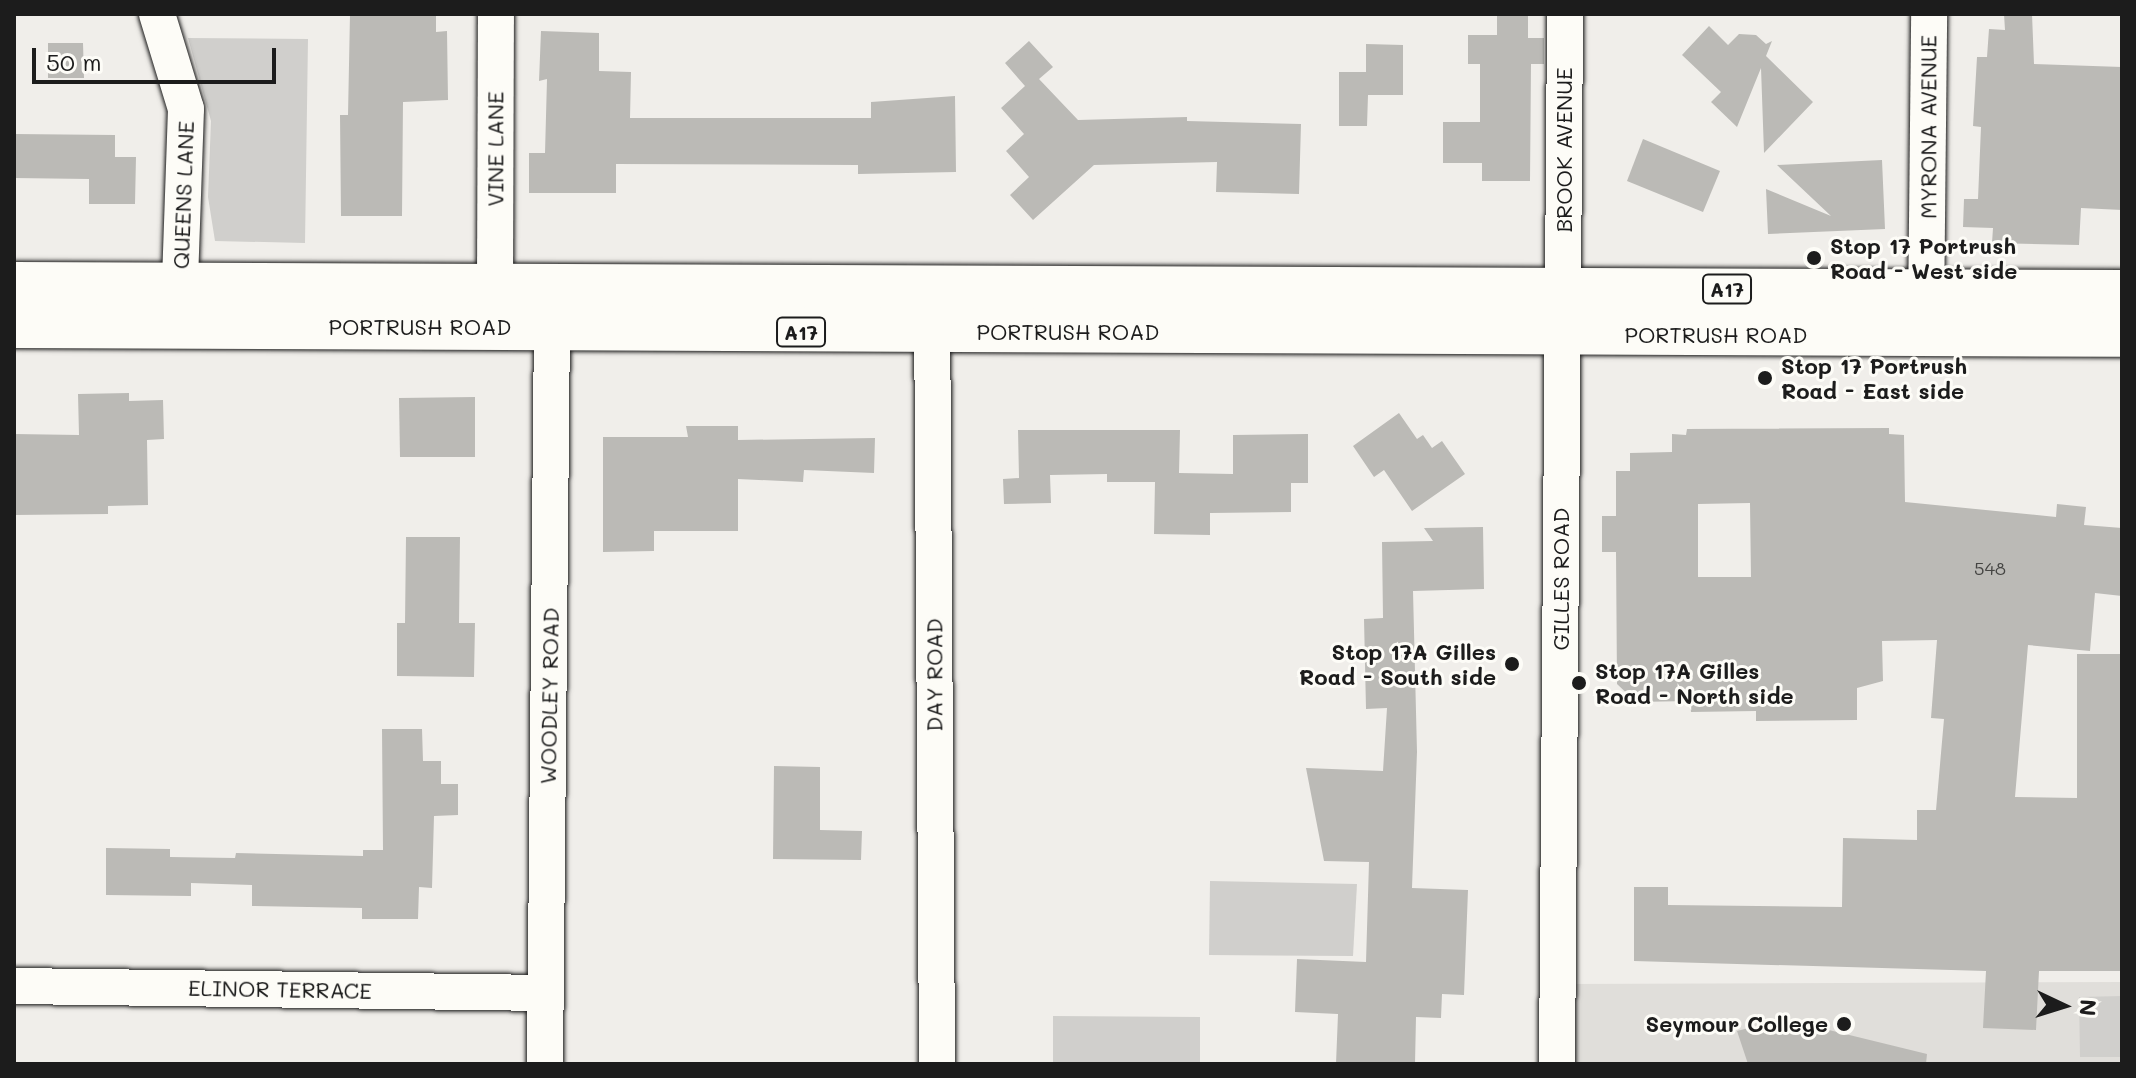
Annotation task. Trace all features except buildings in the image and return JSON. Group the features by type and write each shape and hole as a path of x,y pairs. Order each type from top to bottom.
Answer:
{"highway":[{"name":"PORTRUSH ROAD","path":"14,284 1562,286 2122,292"},
{"name":"PORTRUSH ROAD","path":"14,326 2122,335"}],"street":[{"name":"QUEENS LANE","path":"157,14 186,109 180,284"},
{"name":"VINE LANE","path":"495,285 496,14"},
{"name":"BROOK AVENUE","path":"1562,286 1565,14"},
{"name":"MYRONA AVENUE","path":"1926,335 1929,14"},
{"name":"DAY ROAD","path":"931,286 937,1064"},
{"name":"GILLES ROAD","path":"1557,1064 1562,286"},
{"name":"WOODLEY ROAD","path":"545,1064 552,328"},
{"name":"ELINOR TERRACE","path":"14,986 546,993"}],"shaded area":[{"path":"188,38 308,39 305,243 215,241 208,197 211,121"},
{"path":"1210,881 1357,884 1353,956 1209,955"},
{"name":"Seymour College","path":"2122,982 2122,1064 1565,1064 1566,984"},
{"path":"2122,996 2122,1057 2080,1057 2079,997"},
{"path":"1053,1016 1200,1017 1200,1064 1053,1064"}],"place":[{"name":"Stop 17 Portrush Road - West side","path":"1814,258"},
{"name":"Stop 17 Portrush Road - East side","path":"1765,378"},
{"name":"Stop 17A Gilles Road - South side","path":"1512,664"},
{"name":"Stop 17A Gilles Road - North side","path":"1579,683"},
{"name":"Seymour College","path":"1844,1024"}]}
